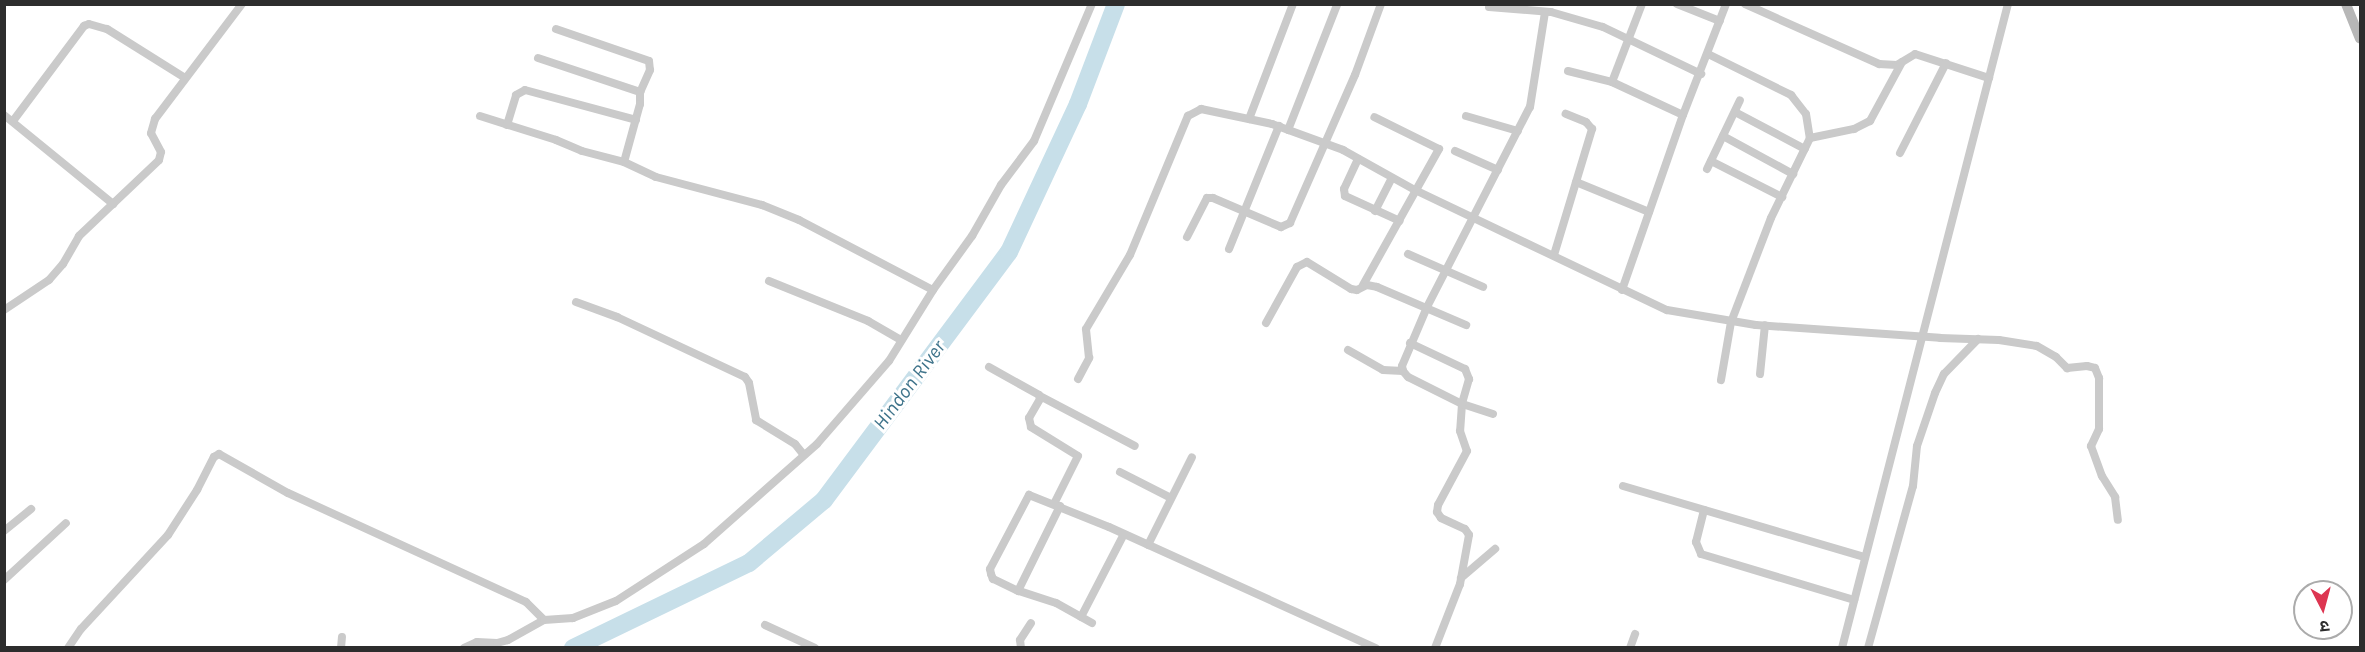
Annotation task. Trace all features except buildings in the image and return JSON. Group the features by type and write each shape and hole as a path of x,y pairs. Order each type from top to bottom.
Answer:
{"street":[{"path":"4,310 49,280 63,264 79,236 159,159 161,152 153,138 152,126 185,78 242,4"},
{"path":"464,648 477,642 497,643 508,640 544,620 573,618 616,601 704,544 804,455 878,376 933,290 972,236 1001,185 1034,141 1092,4"},
{"path":"1249,119 1293,4"},
{"path":"1187,237 1207,198 1213,198 1286,226 1290,223 1326,144 1381,4"},
{"path":"1612,82 1642,4"},
{"path":"1677,4 1720,21"},
{"path":"1622,290 1683,115 1701,74 1726,4"},
{"path":"1745,4 1879,64 1889,66 1902,63 1915,54 1989,78"},
{"path":"1842,648 2008,4"},
{"path":"2346,4 2361,38"},
{"path":"1288,130 1337,5"},
{"path":"1489,7 1545,12 1603,27 1701,74"},
{"path":"1403,371 1410,343 1426,307 1530,107 1545,12"},
{"path":"113,204 8,118 84,26 89,24 107,29 185,78"},
{"path":"556,30 649,61 650,69 640,92 636,120 624,162"},
{"path":"1708,54 1791,95 1806,114 1810,138 1782,197 1731,322 1720,380"},
{"path":"538,58 640,92"},
{"path":"1810,138 1854,129 1870,121 1902,63"},
{"path":"1900,153 1946,63"},
{"path":"1568,71 1612,82 1683,115"},
{"path":"507,125 516,95 525,90 636,120"},
{"path":"1740,100 1709,165 1782,197"},
{"path":"1078,379 1089,358 1086,329 1130,255 1188,116 1201,110 1279,126 1326,144 1415,190 1667,310 1731,322 2027,344 2053,354 2067,368 2087,366 2095,368 2099,378 2098,429 2091,446 2102,476 2115,497 2118,520"},
{"path":"1735,112 1805,149"},
{"path":"1554,255 1592,129 1586,122 1566,114"},
{"path":"480,116 582,151 624,162 656,177 726,193 800,220 933,290"},
{"path":"1466,116 1518,131"},
{"path":"1266,323 1300,263 1315,265 1350,289 1357,290 1363,285 1439,149 1374,117"},
{"path":"1230,249 1279,126"},
{"path":"1723,136 1793,174"},
{"path":"1455,151 1497,170"},
{"path":"1358,159 1344,189 1345,196 1400,221"},
{"path":"1375,211 1392,178"},
{"path":"1576,182 1649,212"},
{"path":"1408,254 1483,287"},
{"path":"769,281 850,314 902,340"},
{"path":"1363,285 1377,287 1466,325"},
{"path":"576,302 616,317 745,377 749,383 756,420 795,444 804,455"},
{"path":"1760,374 1765,325"},
{"path":"1868,648 1913,486 1917,446 1935,393 1944,374 1978,339"},
{"path":"1410,343 1468,372 1469,380 1462,404 1461,437 1467,452 1438,505 1437,512 1441,518 1465,529 1469,535 1461,578 1435,648"},
{"path":"1348,350 1387,371 1403,371"},
{"path":"990,367 1135,446"},
{"path":"1403,371 1408,377 1462,404 1493,414"},
{"path":"1018,591 1078,456 1030,427 1029,418 1040,396"},
{"path":"68,648 81,629 168,535 197,490 214,457 219,454 288,494 526,602 544,620"},
{"path":"1148,545 1192,457"},
{"path":"1120,472 1171,498"},
{"path":"1623,486 1865,557"},
{"path":"1092,623 1047,599 1018,591 993,579 990,569 1029,495 1125,534 1376,648"},
{"path":"4,531 31,508"},
{"path":"1704,510 1696,542 1701,554 1854,600"},
{"path":"4,580 66,524"},
{"path":"1081,617 1125,534"},
{"path":"1461,578 1495,549"},
{"path":"1021,648 1020,640 1030,623"},
{"path":"765,625 815,648"},
{"path":"1630,648 1635,634"},
{"path":"341,648 342,637"}],"waterway":[{"name":"Hindon River","path":"573,648 749,563 824,500 1009,252 1078,104 1116,4"}]}
